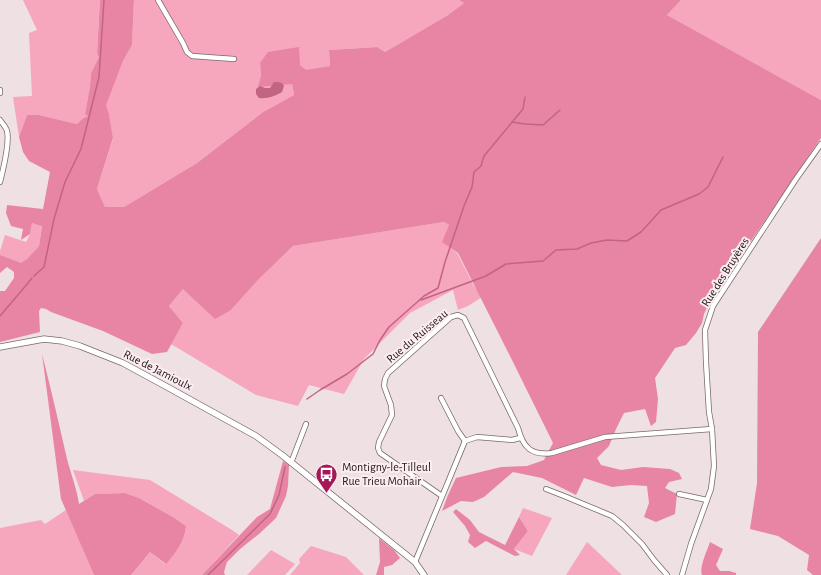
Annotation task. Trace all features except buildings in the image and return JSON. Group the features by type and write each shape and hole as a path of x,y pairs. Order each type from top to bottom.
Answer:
{"street":[{"path":"158,0 188,53 192,56 199,57 234,59"},
{"path":"0,120 6,130 8,140 3,173 0,182"},
{"name":"Rue des Bruyères","path":"682,575 691,544 711,489 714,466 712,429 709,412 705,330 713,306 796,179 821,144"},
{"name":"Rue du Ruisseau","path":"442,496 380,454 378,448 392,416 391,405 384,386 388,373 450,317 458,315 464,318 518,428 520,438"},
{"name":"Rue de Jamioulx","path":"0,347 44,339 62,341 80,346 123,364 175,390 256,436 415,562 424,575"},
{"path":"441,398 458,431 465,441"},
{"path":"291,463 306,424"},
{"path":"415,562 465,441 477,437 512,440 520,438 532,452 544,455 605,437 712,429"},
{"path":"546,489 612,516 642,544 667,575"},
{"path":"679,494 707,500"}],"shaded area":[{"path":"23,0 100,0 97,52 99,57 91,73 85,114 89,116 82,119 77,124 39,115 27,115 19,137 13,97 32,96 29,33 37,30"},
{"path":"100,0 134,0 132,45 123,61 106,105 113,138 97,189 105,207 124,207 197,163 263,112 294,95 292,84 258,87 261,76 260,63 268,52 299,47 300,65 306,70 330,66 329,50 377,47 385,52 448,15 464,3 459,0 681,0 667,15 821,100 821,138 709,303 702,323 696,333 686,345 675,348 655,378 658,399 656,422 651,426 645,409 624,413 609,446 597,458 601,465 621,470 643,467 670,469 679,473 682,479 669,482 665,488 677,494 675,514 656,522 644,517 649,503 647,486 631,485 612,487 584,478 576,495 542,478 513,472 484,497 473,502 461,501 442,511 456,478 501,467 527,466 544,460 553,443 458,253 442,242 449,225 444,222 293,246 258,280 231,310 215,319 183,289 169,306 183,323 167,352 152,354 103,331 41,308 39,311 40,332 0,342 0,291 5,291 14,278 14,272 7,267 0,273 0,255 21,263 27,259 39,246 42,226 32,223 30,234 21,240 23,229 11,226 6,213 7,205 43,209 50,172 29,161 23,152 19,137 27,115 39,115 77,124 88,116 85,114 91,73 99,57 97,53"},
{"path":"134,0 459,0 464,3 448,15 385,52 377,47 329,50 330,66 306,71 300,65 260,63 261,76 292,84 294,95 263,112 197,163 124,207 105,207 97,189 113,139 109,114 105,105 123,61 132,45"},
{"path":"681,0 821,0 821,100 667,15"},
{"path":"274,82 280,82 284,86 282,92 271,97 259,98 256,94 256,89 260,86 270,88"},
{"path":"444,222 449,225 443,242 457,253 474,286 482,297 468,306 458,310 453,290 410,313 364,359 344,394 309,385 298,406 256,395 171,344 183,323 169,306 183,289 231,310 258,280 293,246"},
{"path":"32,223 42,225 39,246 27,259 21,264 0,255 5,235 26,242 30,234"},
{"path":"821,238 821,575 813,575 807,570 809,555 778,536 750,529 757,483 758,332"},
{"path":"42,354 79,504 95,494 125,493 139,498 173,517 186,526 184,537 173,556 166,564 150,552 131,575 94,575 61,499"},
{"path":"283,461 289,465 288,486 286,496 276,518 227,562 224,572 225,575 202,575 257,517 270,509"},
{"path":"73,470 150,480 239,535 202,575 131,575 150,552 165,564 173,556 182,542 186,526 139,498 125,493 95,494 84,501"},
{"path":"523,508 552,518 532,556 514,549 528,531 519,517"},
{"path":"456,509 470,520 479,532 505,545 519,517 528,531 514,549 520,555 515,556 486,541 475,548 468,542 470,535 465,526 453,512"},
{"path":"66,510 94,575 0,575 0,528 41,520 45,524"},
{"path":"379,538 394,550 400,558 392,565 384,567 384,575 376,575 380,562"},
{"path":"587,542 622,575 566,575"},
{"path":"710,542 723,549 716,565 720,571 729,571 736,573 736,575 702,575 702,563"},
{"path":"311,546 346,557 364,575 290,575 300,563 299,559"},
{"path":"271,550 295,564 285,575 247,575"}],"waterway":[{"path":"34,276 44,267 54,219 65,182 81,149 99,77 104,0"},
{"path":"307,399 347,374 373,354 389,327 424,296 438,288 445,262 472,187 474,172 481,166 484,156 523,109 525,97"},
{"path":"512,122 543,125 560,110"},
{"path":"421,300 486,276 506,264 543,261 556,250 577,249 591,243 607,240 627,241 641,232 661,210 699,194 708,187 723,157"},
{"path":"0,316 32,278"},
{"path":"208,575 270,514 279,495 285,467"}],"place":[{"name":"Montigny-le-Tilleul Rue Trieu Mohair","path":"326,494"}]}
